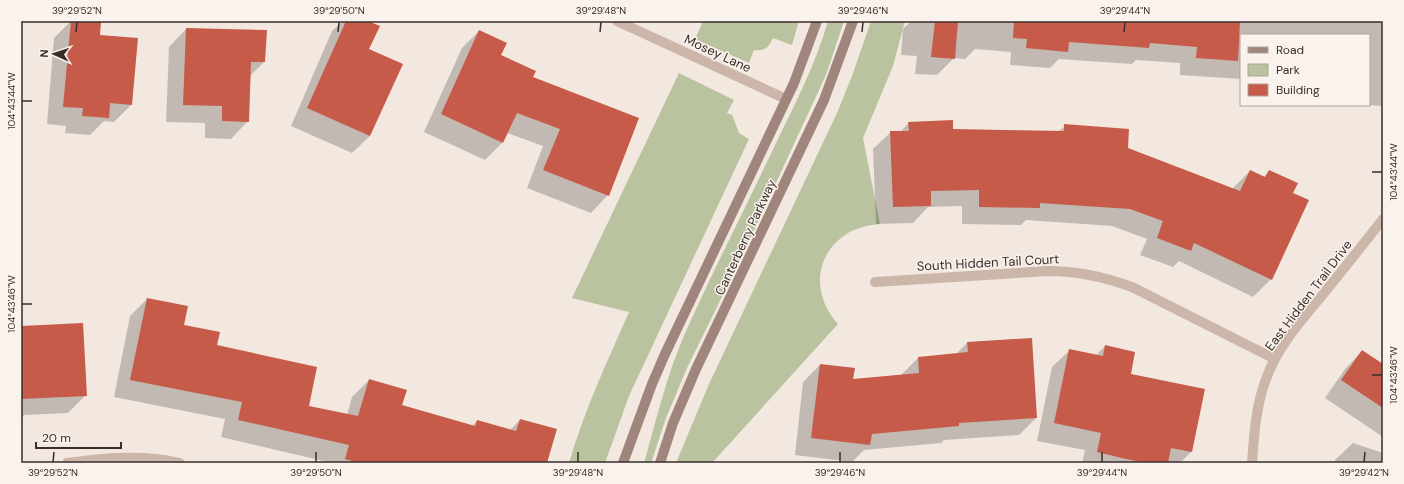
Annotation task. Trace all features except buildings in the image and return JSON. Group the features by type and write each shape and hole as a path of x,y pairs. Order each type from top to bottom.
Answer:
{"street":[{"name":"Mosey Lane","path":"617,21 786,99"},
{"name":"Canterberry Parkway","path":"623,463 652,384 794,83 817,21"},
{"name":"Canterberry Parkway","path":"660,463 673,424 696,370 824,100 840,61 853,21"},
{"name":"East Hidden Trail Drive","path":"1252,463 1254,432 1260,396 1275,359 1290,336 1383,219"},
{"name":"South Hidden Tail Court","path":"875,282 1048,271 1063,271 1090,275 1116,282 1147,294 1275,359"},
{"path":"67,463 95,459 132,458 168,460 180,463"}],"green space":[{"path":"703,21 799,21 792,45 773,38 766,48 754,50 749,63 695,39"},
{"path":"828,21 844,21 826,75 743,254 687,368 666,418 651,463 644,463 666,384 683,338 805,82 818,52"},
{"path":"871,21 905,21 893,66 863,138 880,224 862,227 845,235 834,244 827,254 822,266 820,278 824,302 838,324 712,463 676,463 709,384 837,113 852,76"},
{"path":"679,73 734,100 727,113 732,115 739,133 749,139 629,396 605,463 569,463 604,368 629,312 572,298"}]}
